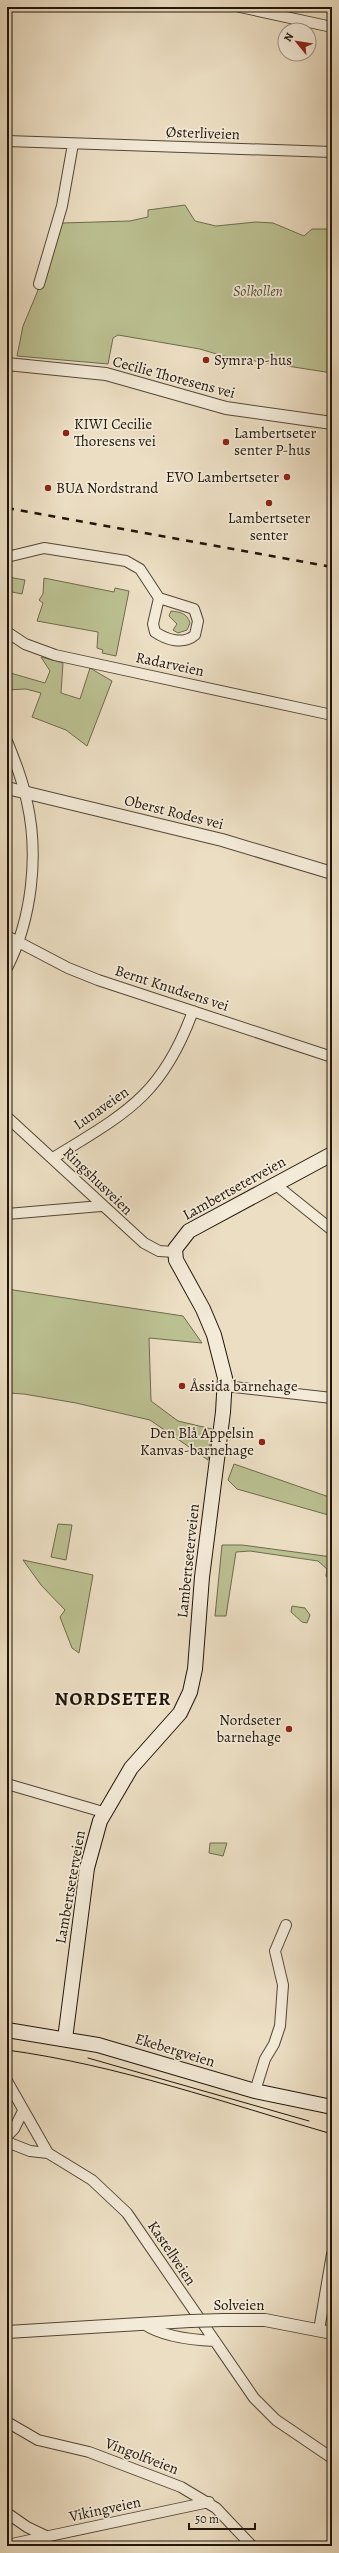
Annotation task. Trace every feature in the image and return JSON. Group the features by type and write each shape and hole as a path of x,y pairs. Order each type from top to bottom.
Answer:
{"main road":[{"name":"Lambertseterveien","path":"65,2039 87,1868 94,1839 103,1812 131,1768 180,1713 193,1682 202,1576 225,1386 221,1357 214,1336 203,1309 180,1267 175,1252 179,1242 189,1231 332,1154"},
{"name":"Ekebergveien","path":"7,2030 65,2039 134,2054 255,2091 332,2107"}],"street":[{"path":"240,7 332,27"},
{"name":"Østerliveien","path":"7,141 332,152"},
{"path":"39,284 62,206 73,144"},
{"name":"Cecilie Thoresens vei","path":"7,364 106,374 226,408 332,423"},
{"path":"7,557 44,548 126,561 140,569 159,598"},
{"name":"Radarveien","path":"159,598 194,609 198,621 195,635 186,641 178,641 163,637 155,632 153,624 159,598"},
{"name":"Radarveien","path":"7,632 25,644 55,655 332,715"},
{"path":"7,741 25,792 32,845 27,906 19,943 7,968"},
{"name":"Oberst Rodes vei","path":"7,788 222,840 332,874"},
{"name":"Bernt Knudsens vei","path":"7,936 68,968 332,1057"},
{"name":"Lunaveien","path":"53,1158 123,1114 152,1088 177,1049 193,1011"},
{"name":"Ringshusveien","path":"7,1117 53,1158 101,1206 144,1243 159,1251 175,1252"},
{"path":"276,1185 332,1230"},
{"path":"7,1214 101,1206"},
{"path":"225,1386 332,1398"},
{"path":"7,1784 103,1812"},
{"path":"255,2091 265,2059 274,2044 280,2026 283,1985 275,1951 286,1926"},
{"name":"Kastellveien","path":"7,2081 48,2153 92,2180 119,2203 254,2398 269,2415 332,2458"},
{"path":"7,2136 14,2129 23,2111"},
{"path":"7,2142 30,2151 48,2153"},
{"path":"319,2330 332,2254"},
{"name":"Solveien","path":"7,2332 190,2321 265,2320 332,2333"},
{"name":"Solveien","path":"144,2324 153,2330 215,2341"},
{"name":"Vingolfveien","path":"7,2422 38,2440 116,2462 173,2484 209,2502 226,2517 252,2546"},
{"name":"Vikingveien","path":"7,2545 209,2502"},
{"path":"7,2513 27,2527 48,2537"}],"green space":[{"name":"Solkollen","path":"185,205 195,221 216,226 256,222 273,223 304,236 312,229 332,229 332,373 223,356 200,349 118,335 113,338 108,364 17,356 23,326 49,264 62,223 130,221 148,217 148,210"},
{"path":"8,577 25,580 22,594 7,591"},
{"path":"44,578 114,592 115,588 129,591 116,656 102,653 103,650 97,648 98,632 37,621 43,603 39,600 43,594"},
{"path":"171,611 180,613 187,617 190,623 187,630 178,633 173,630 177,624 169,616"},
{"path":"41,657 63,663 61,693 80,699 90,668 112,681 87,746 66,730 32,717 41,693 26,689 7,690 7,672 45,683 50,671"},
{"path":"7,1289 183,1316 202,1343 149,1338 151,1401 178,1421 212,1429 208,1460 150,1420 76,1403 24,1394 7,1393"},
{"path":"234,1464 332,1498 332,1516 237,1489 228,1480"},
{"path":"58,1524 72,1525 66,1560 51,1557"},
{"path":"222,1545 242,1545 332,1557 332,1583 326,1576 327,1569 318,1561 250,1551 236,1552 226,1616 215,1616"},
{"path":"23,1560 93,1575 79,1653 72,1648 60,1617 65,1610 41,1585"},
{"path":"292,1606 305,1608 310,1615 307,1623 302,1622 291,1612"},
{"path":"210,1843 227,1843 223,1856 209,1853"}],"tram line":[{"path":"7,2050 90,2065 130,2075 332,2134"},
{"path":"88,2058 309,2121"}],"railway":[{"path":"7,508 332,567"}],"place":[{"name":"Symra p-hus","path":"206,360"},
{"name":"KIWI Cecilie Thoresens vei","path":"66,433"},
{"name":"Lambertseter senter P-hus","path":"226,442"},
{"name":"EVO Lambertseter","path":"287,477"},
{"name":"BUA Nordstrand","path":"48,488"},
{"name":"Lambertseter senter","path":"269,503"},
{"name":"Åssida barnehage","path":"182,1386"},
{"name":"Den Blå Appelsin Kanvas-barnehage","path":"262,1442"},
{"name":"Nordseter barnehage","path":"289,1729"}],"district":[{"name":"NORDSETER","path":"113,1698"}]}
